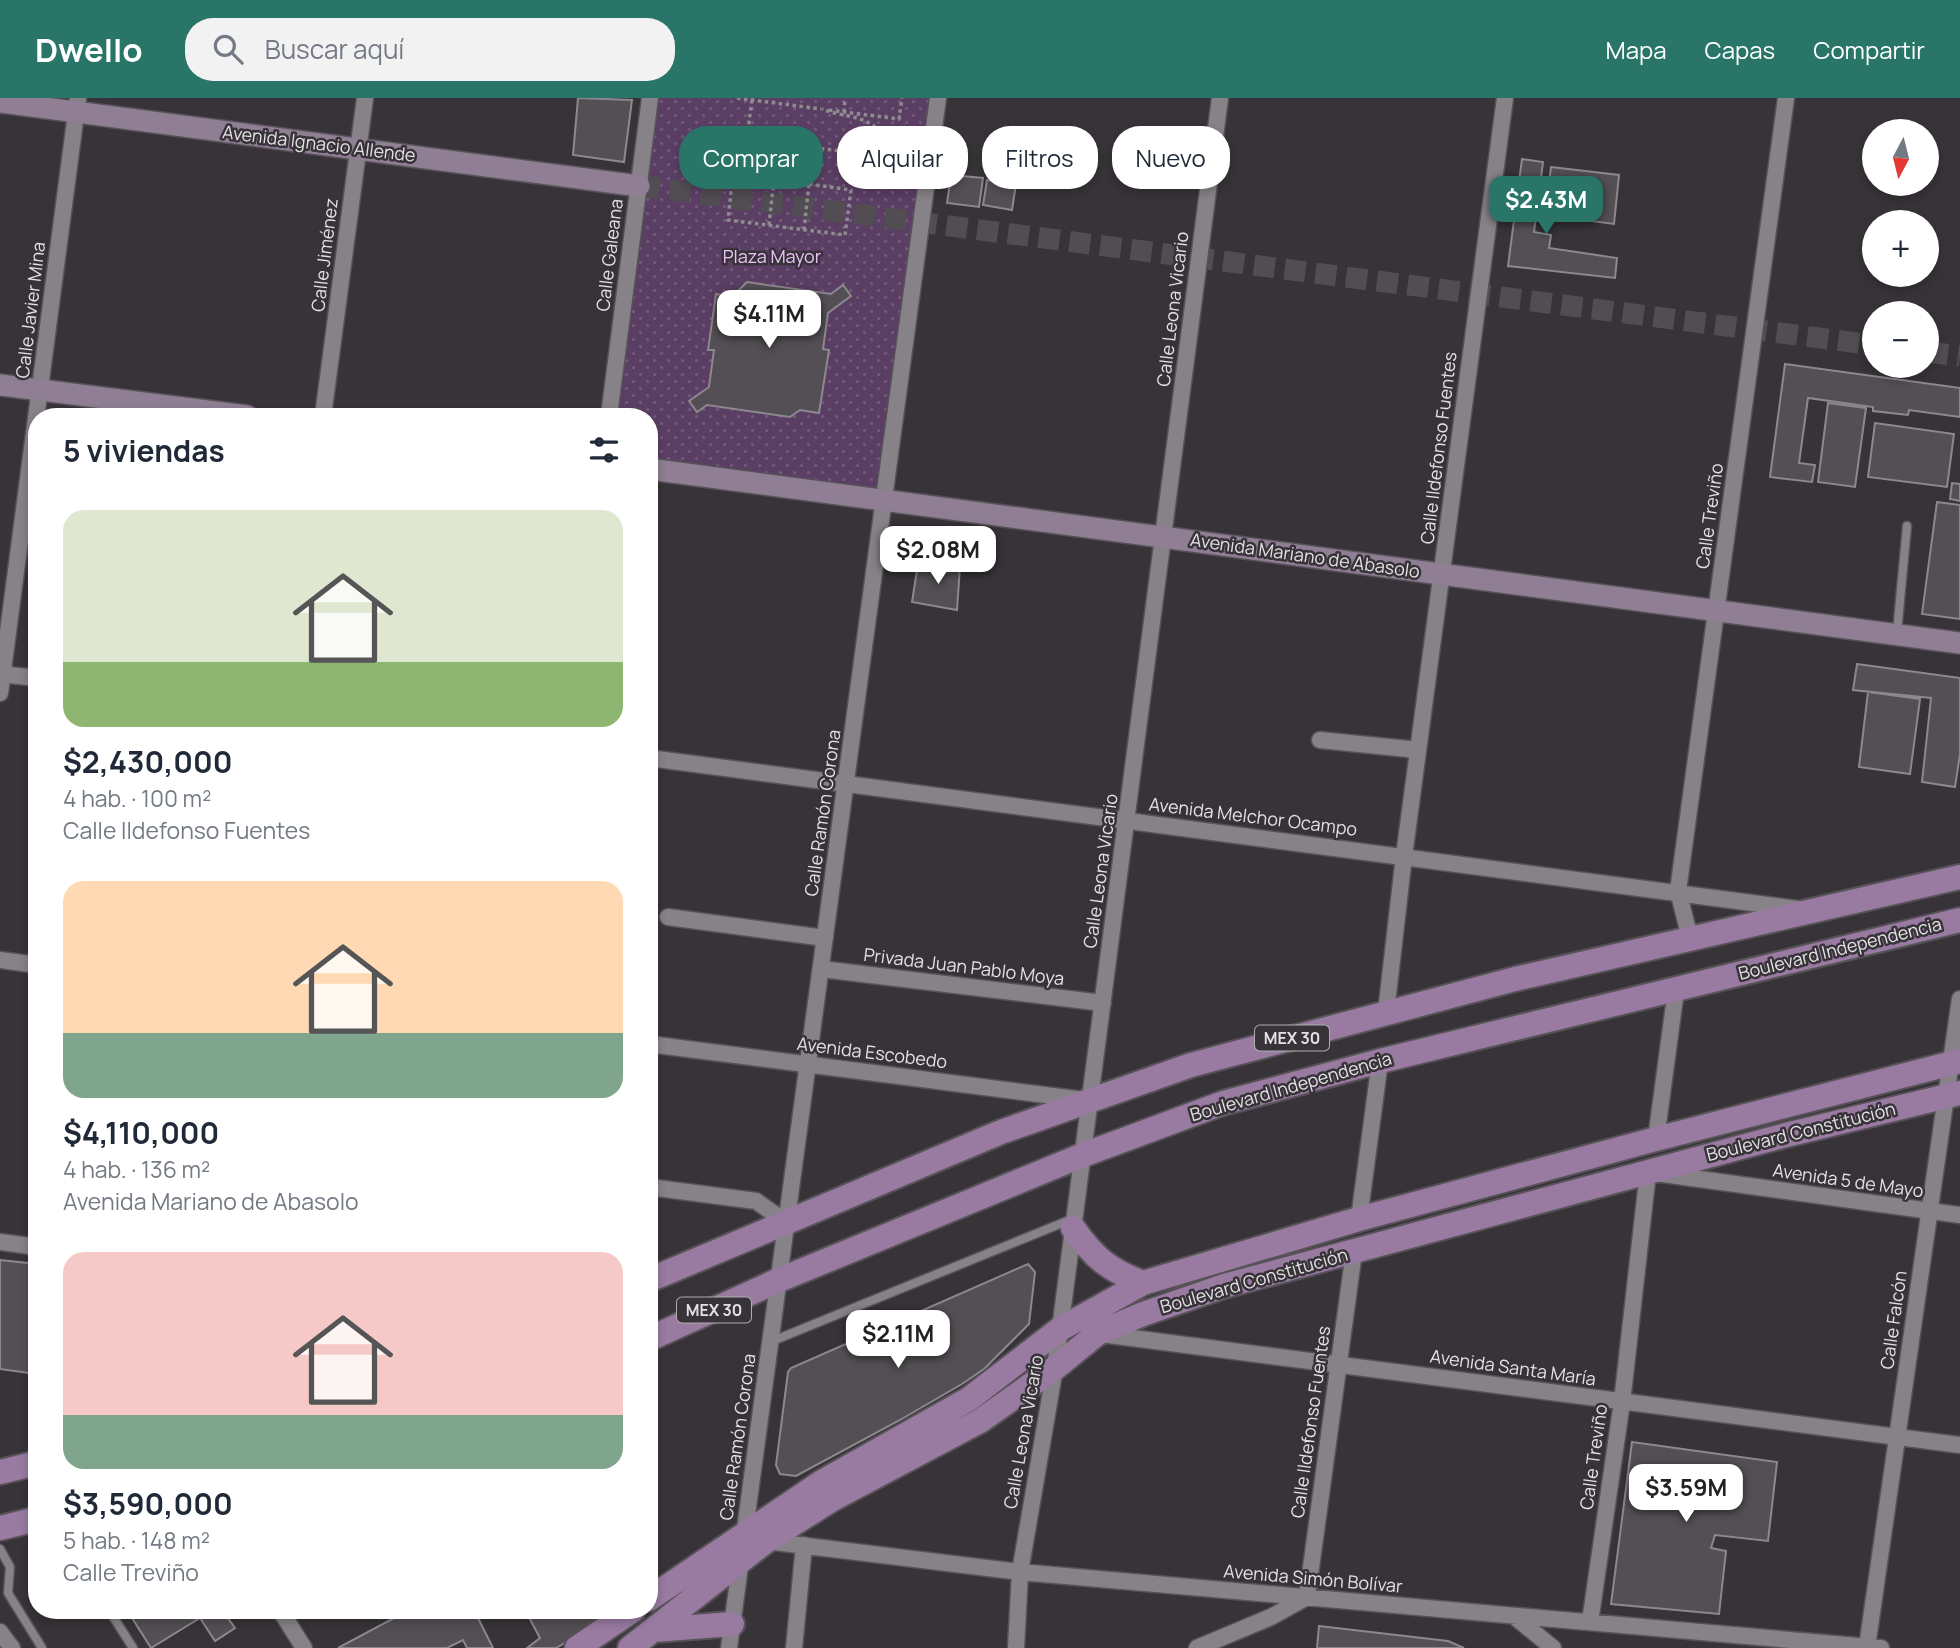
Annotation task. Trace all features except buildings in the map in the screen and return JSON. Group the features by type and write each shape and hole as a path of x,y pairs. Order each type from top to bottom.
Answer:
{"main road":[{"name":"MEX 30","path":"658,1276 1001,1132 1191,1065 1515,979 1960,877"},
{"name":"Boulevard Independencia","path":"658,1335 779,1280 1083,1155 1223,1103 1380,1060 1960,920"},
{"name":"Boulevard Constitución","path":"630,1648 741,1559 755,1536 822,1482 969,1399 1060,1329 1143,1283 1359,1219 1956,1062"},
{"name":"Boulevard Constitución","path":"658,1594 755,1536 831,1500 980,1421 1055,1368 1098,1333 1143,1314 1224,1286 1648,1172 1954,1094"},
{"path":"1074,1223 1089,1250 1105,1264 1117,1273 1143,1283"},
{"path":"0,1472 28,1465"},
{"path":"0,1528 28,1522"},
{"path":"577,1648 620,1619"},
{"path":"654,1630 730,1636"}],"street":[{"name":"Calle Jiménez","path":"324,408 365,98"},
{"name":"Calle Galeana","path":"610,408 650,98"},
{"name":"Calle Ramón Corona","path":"755,1536 770,1342 938,98"},
{"name":"Calle Leona Vicario","path":"1016,1648 1020,1572 1055,1368 1220,98"},
{"name":"Calle Ildefonso Fuentes","path":"1386,1012 1404,856 1504,98"},
{"name":"Calle Treviño","path":"1690,938 1678,891 1786,98"},
{"name":"Avenida Ignacio Allende","path":"0,102 77,105 358,149 639,186"},
{"name":"Calle Javier Mina","path":"38,408 77,105"},
{"path":"0,385 183,408"},
{"name":"Avenida Mariano de Abasolo","path":"658,469 1960,643"},
{"name":"Calle Javier Mina","path":"0,693 28,477"},
{"path":"1,674 28,677"},
{"path":"1320,740 1418,750"},
{"name":"Avenida Melchor Ocampo","path":"658,759 1811,910"},
{"path":"668,917 825,938"},
{"path":"0,960 28,964"},
{"name":"Privada Juan Pablo Moya","path":"821,969 1102,1003"},
{"path":"1656,1139 1676,990"},
{"name":"Calle Falcón","path":"1871,1648 1928,1212 1954,1094 1960,999"},
{"name":"Avenida Escobedo","path":"658,1045 1090,1101"},
{"path":"1359,1219 1380,1060"},
{"name":"Calle Treviño","path":"1590,1622 1622,1402 1648,1172"},
{"name":"Avenida 5 de Mayo","path":"1648,1172 1960,1216"},
{"path":"658,1188 756,1201 787,1223"},
{"path":"0,1242 28,1246"},
{"name":"Calle Ildefonso Fuentes","path":"1307,1597 1354,1252"},
{"name":"Avenida Santa María","path":"1060,1329 1960,1445"},
{"name":"Avenida Simón Bolívar","path":"755,1536 804,1545 1020,1572 1871,1648"},
{"path":"794,1648 804,1545"},
{"path":"730,1636 741,1559"},
{"path":"1197,1648 1226,1643 1307,1597"},
{"path":"1514,1616 1553,1648"},
{"path":"286,1619 304,1648"},
{"path":"0,1632 12,1648"}],"lane":[{"path":"1896,635 1907,526"},
{"path":"770,1342 1074,1223"},
{"path":"0,1549 10,1567 8,1593 29,1631 42,1648"},
{"path":"115,1619 133,1648"}],"path":[{"path":"737,98 899,119 902,98"},
{"path":"788,105 789,98"},
{"path":"844,112 845,98"},
{"path":"748,126 752,100"},
{"path":"822,109 835,115 862,118 874,126 870,155 823,149"},
{"path":"731,189 728,220 845,236 851,190 823,185"},
{"path":"769,225 773,189"},
{"path":"804,230 808,189"}],"green space":[{"name":"Plaza Mayor","path":"648,98 937,98 933,126 837,126 837,189 925,189 883,498 658,469 658,408 609,408"}],"tunnel":[{"path":"639,186 1862,343"},
{"path":"1939,353 1960,356"}]}
